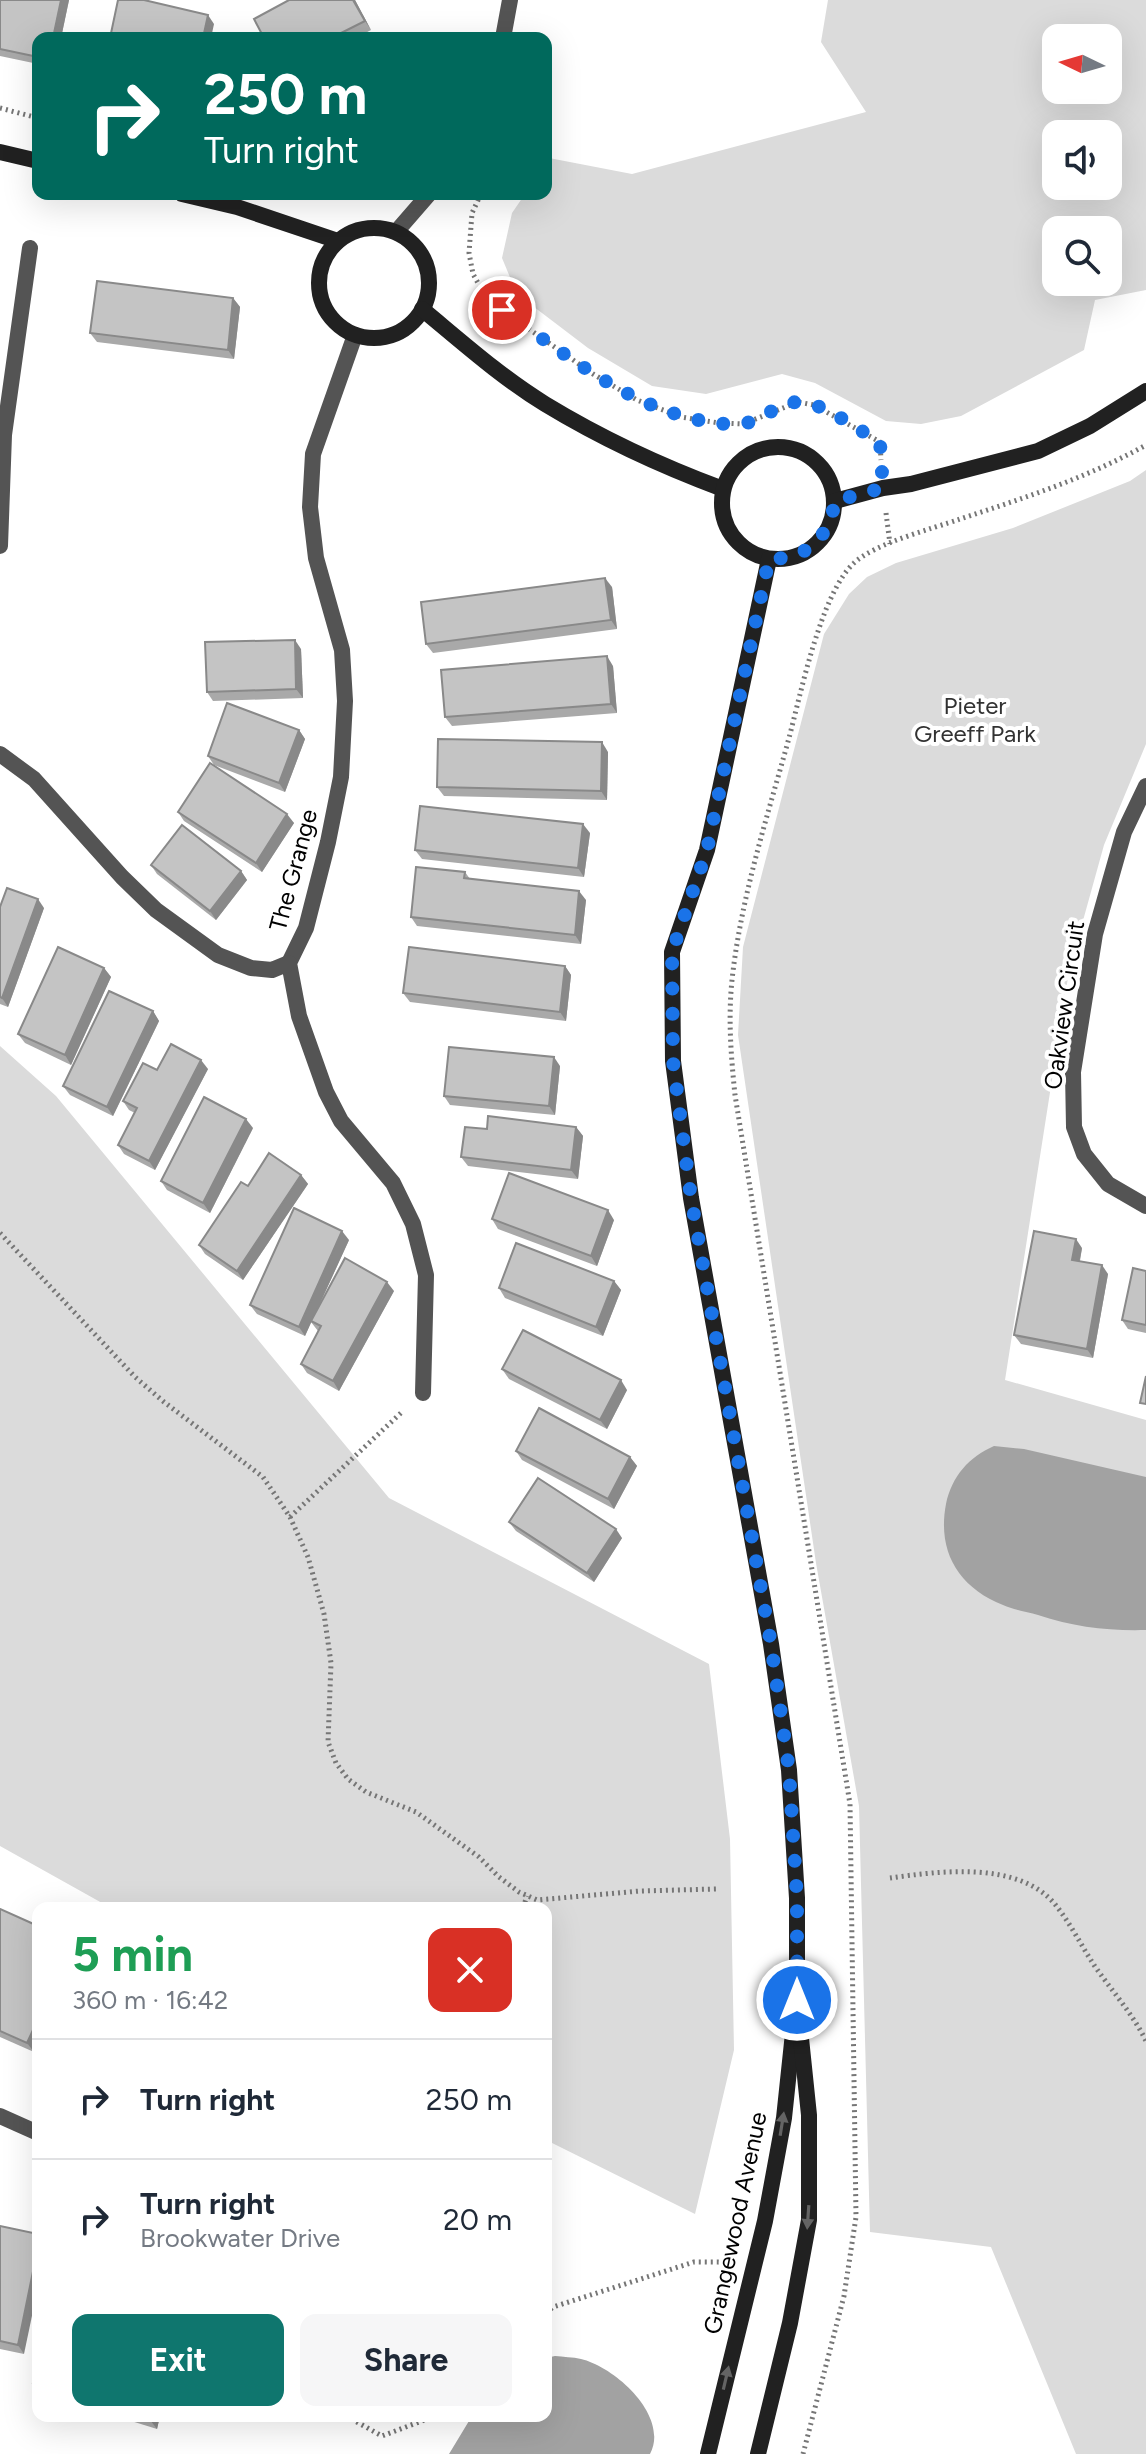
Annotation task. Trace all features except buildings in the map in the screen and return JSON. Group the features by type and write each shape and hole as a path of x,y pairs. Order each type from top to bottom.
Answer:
{"street":[{"path":"504,32 510,0"},
{"path":"0,152 32,160"},
{"path":"207,200 338,241"},
{"path":"396,232 424,200"},
{"path":"366,228 382,228 412,242 429,274 428,292 422,309 401,332 386,337 355,335 339,325 326,310 320,293 320,274 327,256 338,241 366,228"},
{"path":"0,546 4,435 30,248"},
{"path":"422,309 493,368 543,403 663,467 723,489"},
{"name":"The Grange","path":"355,335 313,454 310,507 316,558 342,650 345,701 341,777 306,928 289,963 299,1016 326,1092 341,1121 393,1183 413,1224 426,1275 423,1393"},
{"path":"835,501 1038,451 1090,426 1146,391"},
{"path":"781,446 800,450 816,461 827,476 835,501 827,529 817,543 803,553 786,559 769,559 752,553 736,542 726,526 722,508 723,489 731,472 744,457 761,449 781,446"},
{"name":"Grangewood Avenue","path":"758,2454 790,2323 809,2220 809,2115 797,2000 797,1898 789,1770 771,1644 691,1198 673,1061 672,952 707,850 769,559"},
{"path":"0,754 34,779 156,910 218,955 251,968 272,970 289,963"},
{"name":"Oakview Circuit","path":"1146,786 1124,832 1095,934 1073,1072 1074,1127 1084,1154 1108,1184 1146,1206"},
{"name":"Grangewood Avenue","path":"708,2454 755,2262 784,2118 797,2000"},
{"path":"0,2116 32,2130"}],"path":[{"path":"0,108 32,116"},
{"path":"478,200 472,213 469,253 473,274 484,294 593,374 637,400 681,417 743,424 798,402 814,405 880,442 890,544"},
{"path":"803,2454 844,2296 856,2217 850,1804 737,1109 729,1019 738,934 819,631 844,574 855,562 890,544 1079,478 1146,445"},
{"path":"0,1233 135,1377 263,1477 290,1517 308,1557 324,1614 331,1663 328,1742 336,1763 348,1779 366,1792 416,1812 479,1857 499,1877 537,1900 626,1891 716,1889"},
{"path":"290,1517 423,1393"},
{"path":"890,1878 947,1870 1029,1882 1053,1903 1146,2041"},
{"path":"525,1902 527,1896"},
{"path":"552,2308 694,2262 755,2262"},
{"path":"357,2422 382,2436 419,2422"}],"green space":[{"path":"828,0 1146,0 1146,290 1122,295 1122,216 1042,216 1042,296 1115,296 1095,300 1084,350 961,416 921,424 886,421 815,383 782,374 706,394 652,386 588,348 517,294 502,258 512,213 521,200 552,200 552,159 632,174 866,112 821,42"},
{"name":"Pieter Greeff Park","path":"1146,470 1146,744 1104,845 1069,971 1005,1380 1146,1420 1146,2454 1076,2454 991,2247 870,2232 859,1806 816,1563 738,1035 743,947 824,634 849,594 867,577 896,563 1013,528 1130,481"},
{"path":"0,1046 56,1096 389,1498 709,1664 730,1839 734,2050 695,2214 552,2143 552,1902 100,1902 0,1846"}],"shaded area":[{"path":"994,1446 1024,1449 1146,1477 1146,1630 1118,1630 1065,1623 1016,1610 987,1597 963,1578 948,1552 944,1521 946,1504 957,1476 977,1456"},
{"path":"552,2357 578,2358 595,2364 636,2395 652,2424 654,2439 650,2454 449,2454 468,2422 552,2422"}],"route":[{"path":"502,310 593,374 637,400 681,417 743,424 798,402 814,405 880,442 883,488 835,501 827,529 817,543 803,553 786,559 769,559 707,850 672,952 673,1061 691,1198 771,1644 789,1770 797,1898 797,2000"}]}
